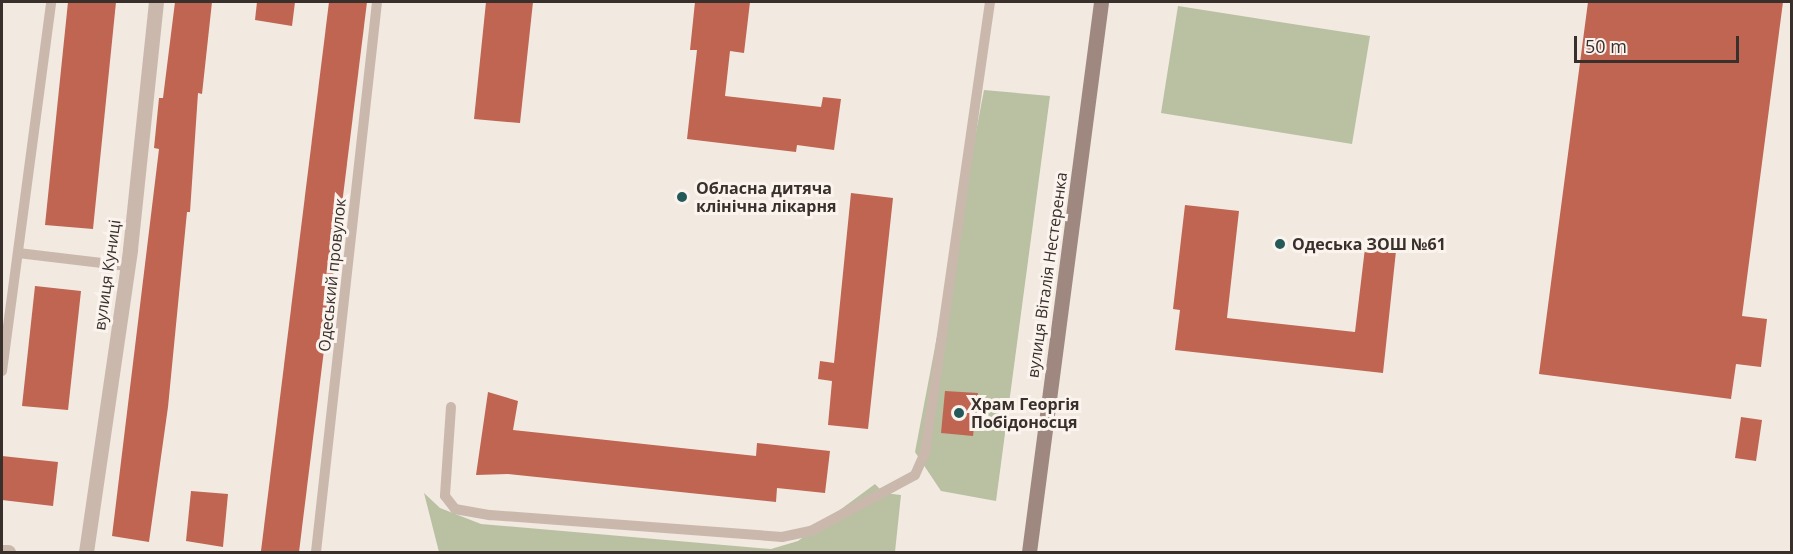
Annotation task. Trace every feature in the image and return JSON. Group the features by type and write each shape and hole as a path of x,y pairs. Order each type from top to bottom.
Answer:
{"main road":[{"name":"вулиця Віталія Нестеренка","path":"1029,552 1101,2"}],"street":[{"name":"вулиця Куниці","path":"87,552 127,266 156,2"},
{"path":"2,552 8,552"}],"lane":[{"path":"2,371 51,2"},
{"name":"Одеський провулок","path":"316,552 377,2"},
{"path":"451,407 445,496 455,509 490,514 782,537 811,531 915,476 925,453 990,2"},
{"path":"18,253 127,266"}],"green space":[{"path":"1178,6 1370,36 1352,144 1161,113"},
{"path":"984,90 1050,96 996,501 941,491 915,452"},
{"path":"875,484 884,493 901,495 895,552 439,552 424,493 440,508 481,524 771,549 798,541"}],"building":[{"path":"68,2 116,2 93,229 45,225"},
{"path":"175,2 212,2 202,94 198,93 190,212 187,212 168,407 149,542 112,536 159,149 154,148 159,98 163,98"},
{"path":"257,2 295,2 292,26 255,20"},
{"path":"329,2 367,2 299,552 261,551"},
{"path":"486,2 533,2 520,123 474,119"},
{"path":"695,2 750,2 744,53 730,51 725,96 821,107 823,97 841,99 834,150 797,145 796,152 687,139 697,50 690,50"},
{"path":"1588,2 1783,2 1742,316 1767,319 1761,367 1736,364 1731,399 1539,374"},
{"path":"851,193 893,198 868,429 828,425 832,381 818,379 820,361 834,363"},
{"path":"1185,205 1239,211 1227,318 1355,332 1365,248 1396,251 1383,373 1175,350 1180,310 1173,309"},
{"path":"35,286 81,291 68,410 22,406"},
{"name":"Храм Георгія Побідоносця","path":"945,391 978,393 973,436 941,433"},
{"path":"488,392 518,401 513,430 756,456 757,443 830,451 825,493 777,488 776,502 508,474 476,475"},
{"path":"1741,417 1762,420 1756,461 1735,458"},
{"path":"2,456 58,462 53,506 2,500"},
{"path":"191,491 228,494 223,547 186,541"}],"place":[{"name":"Обласна дитяча клінічна лікарня","path":"682,197"},
{"name":"Одеська ЗОШ №61","path":"1280,244"},
{"name":"Храм Георгія Побідоносця","path":"959,413"}]}
